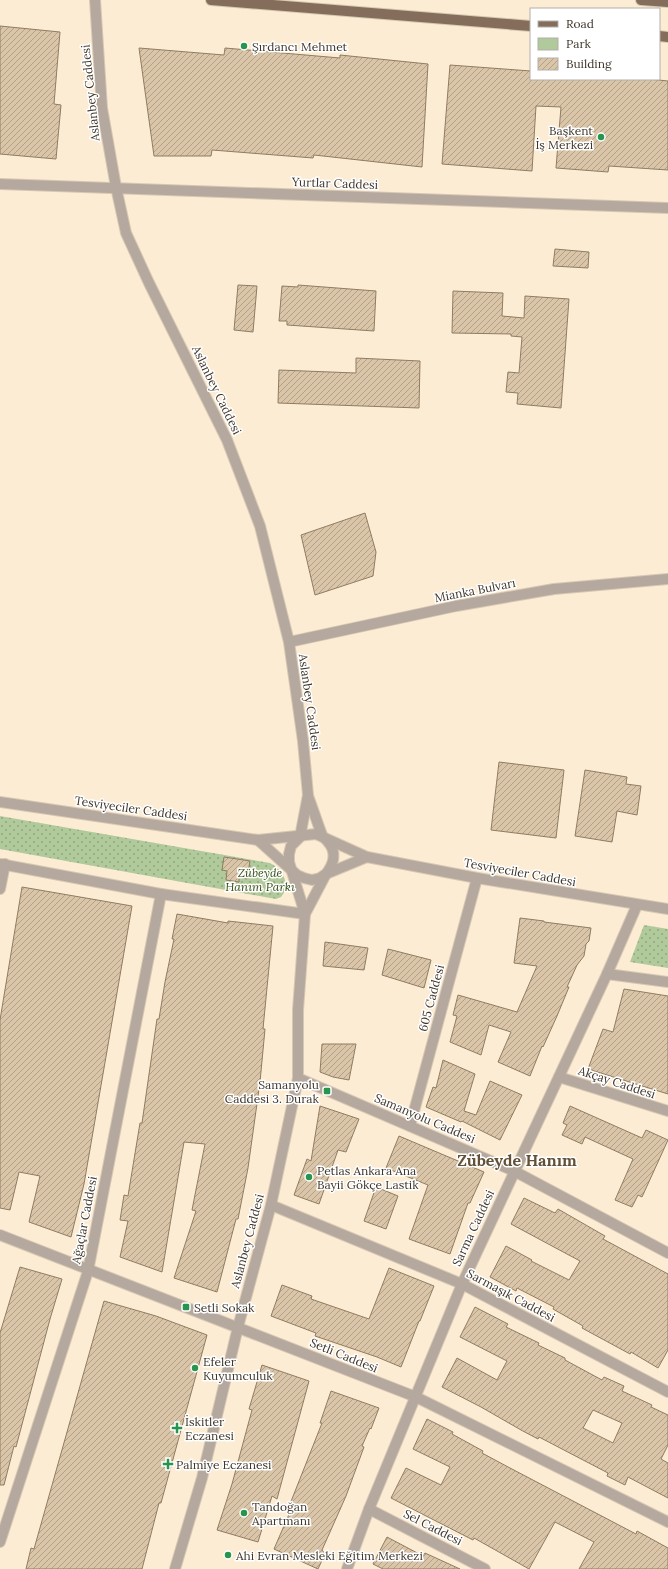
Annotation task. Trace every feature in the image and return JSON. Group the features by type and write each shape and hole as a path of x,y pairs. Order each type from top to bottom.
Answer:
{"main road":[{"path":"211,0 530,26"},
{"path":"641,0 668,2"}],"street":[{"name":"Aslanbey Caddesi","path":"95,0 102,108 126,233 149,284 230,447 260,526 289,642 303,741 308,795"},
{"name":"Yurtlar Caddesi","path":"0,184 668,208"},
{"name":"Mianka Bulvarı","path":"289,642 456,606 554,589 668,579"},
{"path":"300,837 308,795"},
{"path":"305,914 326,874 331,868 334,854 332,847 323,837 308,795"},
{"name":"Tesviyeciler Caddesi","path":"0,802 258,840 300,837"},
{"path":"305,914 289,862 289,854 291,846 300,837 309,834 316,834 323,837"},
{"name":"Tesviyeciler Caddesi","path":"323,837 367,857 477,878 668,909"},
{"path":"258,840 297,875 312,880 320,878 326,874 367,857"},
{"path":"0,889 2,864 161,894 305,914"},
{"name":"605 Caddesi","path":"410,1126 477,878"},
{"name":"Ağaçlar Caddesi","path":"0,1542 88,1271 161,894"},
{"name":"Sarma Caddesi","path":"347,1569 369,1509 462,1284 607,974 637,905"},
{"name":"Aslanbey Caddesi","path":"175,1569 202,1478 238,1327 271,1205 298,1078 298,1010 305,914"},
{"path":"607,974 668,982"},
{"name":"Akçay Caddesi","path":"559,1077 668,1111"},
{"name":"Samanyolu Caddesi","path":"298,1078 514,1171 668,1253"},
{"name":"Sarmaşık Caddesi","path":"271,1205 462,1284 668,1392"},
{"name":"Setli Caddesi","path":"0,1235 88,1271 238,1327 416,1397 668,1522"},
{"name":"Sel Caddesi","path":"369,1509 486,1569"}],"green space":[{"name":"Zübeyde Hanım Parkı","path":"0,816 270,863 282,873 286,887 281,897 276,899 0,849"},
{"path":"644,925 668,929 668,968 630,962"}],"building":[{"path":"0,26 60,32 54,104 61,105 56,159 0,154"},
{"path":"139,48 224,55 225,48 340,58 340,55 428,64 422,167 314,155 313,158 212,150 211,156 154,156"},
{"path":"450,65 530,71 530,80 668,81 668,170 609,166 608,172 556,168 561,107 536,106 532,171 442,164"},
{"path":"555,249 589,252 588,268 553,266"},
{"path":"238,285 257,286 253,332 234,330"},
{"path":"298,285 376,291 374,331 287,325 287,321 279,321 282,286 298,287"},
{"path":"453,291 503,293 502,316 524,318 525,296 569,299 561,408 517,404 518,393 506,392 508,372 519,373 522,337 511,336 511,334 452,333"},
{"path":"356,358 420,361 419,408 278,403 279,370 356,373"},
{"path":"365,513 376,552 373,576 315,595 301,535"},
{"path":"499,762 564,770 556,838 491,830"},
{"path":"585,770 627,777 626,784 641,786 637,815 617,811 612,842 575,836"},
{"path":"224,857 250,861 247,879 239,877 239,882 226,880 227,871 222,870"},
{"path":"22,887 132,906 84,1184 71,1237 29,1222 40,1176 19,1172 10,1210 0,1208 0,1020"},
{"path":"177,914 228,923 228,921 273,926 263,1029 265,1029 260,1082 248,1168 238,1219 236,1219 217,1292 174,1278 196,1211 192,1210 205,1144 184,1142 162,1272 120,1257 128,1221 120,1220 124,1195 128,1196 140,1123 142,1123 157,1019 159,1019 174,939 172,939"},
{"path":"520,918 591,928 589,941 586,944 584,956 577,965 567,987 569,987 530,1076 498,1062 511,1032 489,1025 481,1055 450,1042 457,1016 453,1015 458,995 517,1012 537,966 514,963"},
{"path":"325,942 368,948 364,970 323,966"},
{"path":"388,949 431,960 424,988 382,975"},
{"path":"624,989 668,996 668,1094 588,1069 603,1029 613,1032"},
{"path":"322,1044 356,1044 349,1080 333,1077 320,1072"},
{"path":"443,1060 475,1074 464,1111 476,1115 490,1081 522,1095 500,1140 462,1121 461,1122 426,1107 433,1087 436,1088"},
{"path":"320,1106 359,1119 346,1152 338,1150 319,1204 294,1195 307,1159 311,1161"},
{"path":"570,1106 642,1138 646,1130 668,1140 642,1197 638,1195 632,1207 615,1200 633,1159 585,1137 582,1144 562,1135 567,1125 563,1123"},
{"path":"399,1136 484,1172 470,1203 468,1203 450,1254 409,1239 428,1185 386,1168"},
{"path":"376,1187 398,1196 386,1229 364,1221"},
{"path":"524,1198 555,1213 558,1209 605,1236 603,1239 668,1274 668,1350 658,1368 631,1352 630,1354 582,1328 583,1326 553,1309 554,1307 517,1288 516,1291 490,1277 506,1246 532,1260 531,1261 569,1280 580,1261 511,1224"},
{"path":"20,1267 62,1279 16,1447 14,1446 4,1485 0,1485 0,1333"},
{"path":"389,1268 434,1286 401,1367 377,1357 315,1336 316,1333 271,1316 282,1285 312,1296 311,1299 369,1319"},
{"path":"104,1301 156,1316 207,1335 161,1503 159,1503 142,1569 26,1569 31,1548 34,1549"},
{"path":"475,1307 508,1324 506,1327 539,1343 538,1345 565,1358 565,1360 602,1380 604,1377 624,1386 622,1391 652,1405 651,1407 668,1415 668,1445 661,1459 668,1463 668,1498 628,1477 625,1485 607,1476 608,1473 539,1437 538,1439 442,1387 457,1358 497,1380 507,1361 460,1337","holes":["593,1410 622,1423 613,1443 583,1428"]},
{"path":"262,1365 309,1381 277,1499 272,1496 258,1542 217,1530 232,1484 252,1410 249,1409"},
{"path":"331,1391 379,1408 371,1429 370,1428 362,1446 364,1447 346,1496 322,1550 325,1554 318,1569 274,1549 293,1505 290,1504 322,1423 320,1423"},
{"path":"427,1419 453,1432 452,1434 483,1451 482,1453 510,1468 636,1534 637,1531 668,1548 668,1569 579,1569 594,1542 555,1522 529,1569 474,1538 473,1540 391,1498 406,1468 441,1485 450,1467 413,1449"},
{"path":"387,1537 423,1556 425,1553 460,1569 383,1569 373,1564"}],"place":[{"name":"Şırdancı Mehmet","path":"244,46"},
{"name":"Başkent İş Merkezi","path":"601,137"},
{"name":"Samanyolu Caddesi 3. Durak","path":"327,1091"},
{"name":"Petlas Ankara Ana Bayii Gökçe Lastik","path":"309,1177"},
{"name":"Setli Sokak","path":"186,1307"},
{"name":"Efeler Kuyumculuk","path":"195,1368"},
{"name":"İskitler Eczanesi","path":"177,1428"},
{"name":"Palmiye Eczanesi","path":"168,1464"},
{"name":"Tandoğan Apartmanı","path":"244,1513"},
{"name":"Ahi Evran Mesleki Eğitim Merkezi","path":"228,1555"}],"district":[{"name":"Zübeyde Hanım","path":"517,1160"}]}
